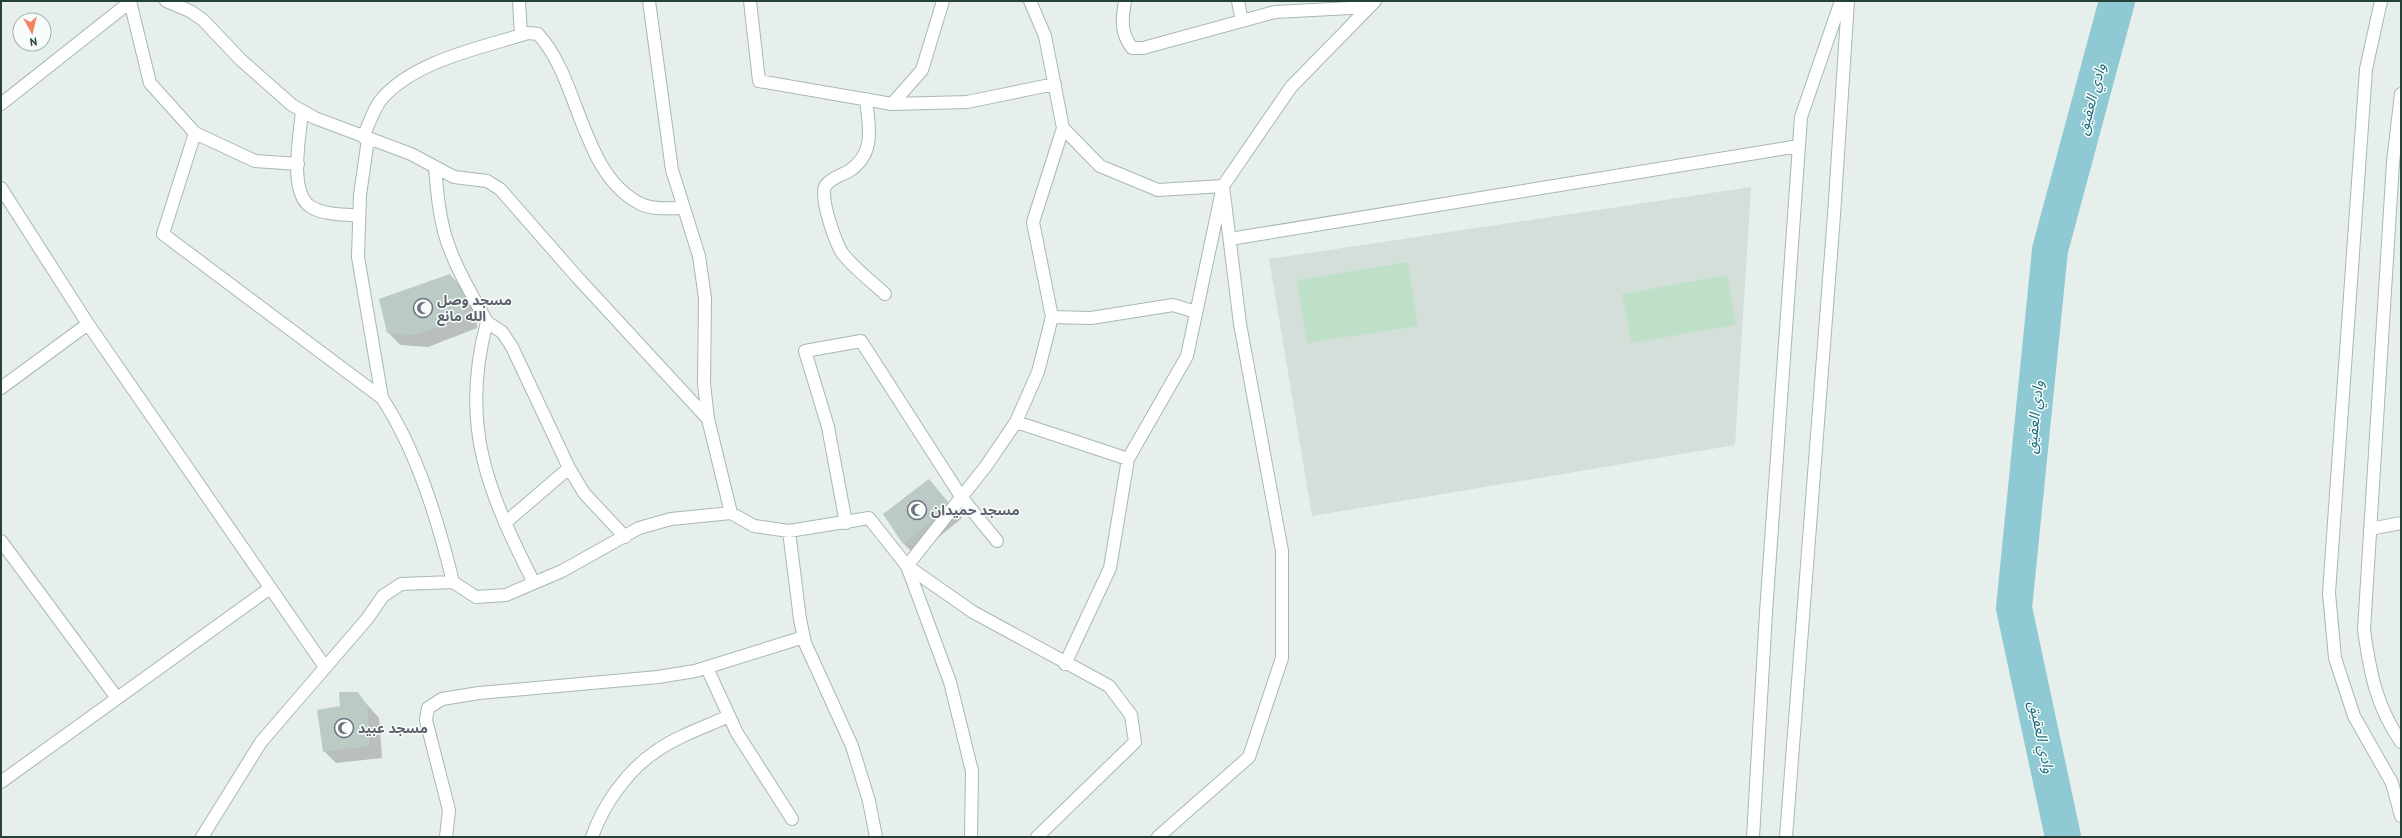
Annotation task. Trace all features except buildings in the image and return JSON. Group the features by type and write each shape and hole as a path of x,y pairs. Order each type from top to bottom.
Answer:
{"street":[{"path":"166,1 190,11 203,20 241,60 292,105 302,111 315,118 411,154 454,177 487,181 500,189 572,272 708,419"},
{"path":"519,1 521,35"},
{"path":"649,1 672,170 699,256 705,298 704,384 708,419 731,513"},
{"path":"750,1 759,81 892,104 967,102 1055,84"},
{"path":"892,104 922,70 943,1"},
{"path":"907,566 962,498 1016,422 1038,372 1052,316 1033,222 1063,128 1045,36 1030,1"},
{"path":"1125,1 1122,18 1124,37 1132,48 1143,48 1167,43 1275,12 1372,4"},
{"path":"1238,1 1242,21"},
{"path":"1754,837 1766,612 1801,117 1841,1"},
{"path":"1786,837 1835,207 1848,1"},
{"path":"2381,1 2366,69 2329,593 2334,658 2354,716 2392,783 2401,816"},
{"path":"1,104 130,2 150,83 195,132 255,161 298,164"},
{"path":"1065,664 1110,568 1128,459 1186,356 1223,186 1291,87 1372,4"},
{"path":"382,398 358,257 360,195 366,138 380,102 408,77 439,60 528,33 538,34 549,46 584,130 598,157 614,182 642,204 661,208 683,208"},
{"path":"2401,94 2393,162 2364,630 2370,677 2387,722 2401,742"},
{"path":"866,99 870,129 865,156 860,164 825,185 823,192 824,202 842,253 886,294"},
{"path":"302,111 298,164 299,193 303,201 322,212 359,216"},
{"path":"1063,128 1100,166 1158,190 1223,186"},
{"path":"195,132 163,234 382,398 398,422 440,527 453,582"},
{"path":"1230,240 1799,146"},
{"path":"435,168 438,200 446,238 463,280 487,322 502,332 512,347 568,468 584,494 625,537"},
{"path":"1158,837 1249,757 1282,658 1282,551 1240,324 1223,186"},
{"path":"1,188 88,324 325,667"},
{"path":"1052,316 1091,318 1173,305 1196,312"},
{"path":"487,322 480,346 476,385 479,445 488,482 505,523 534,584"},
{"path":"1,388 88,324"},
{"path":"846,523 828,427 805,351 862,341 962,498 997,541"},
{"path":"1016,422 1128,459"},
{"path":"505,523 568,468"},
{"path":"202,837 261,742 367,620 383,596 401,584 453,582 476,597 506,596 562,571 639,528 671,519 731,513 754,526 789,531 846,523 869,518 907,566 973,612 1065,664 1109,686 1131,715 1134,742 1037,837"},
{"path":"2370,529 2401,523"},
{"path":"789,531 804,638 852,746 869,802 876,837"},
{"path":"1,541 117,698"},
{"path":"907,566 950,682 972,771 971,837"},
{"path":"1,782 270,588"},
{"path":"446,837 449,810 426,720 428,708 435,701 479,693 658,677 707,668 804,638"},
{"path":"707,668 729,716 747,749 792,819"},
{"path":"592,837 614,794 634,770 655,751 729,716"}],"shaded area":[{"path":"1751,187 1735,445 1312,516 1269,259"}],"green space":[{"path":"1408,262 1418,326 1307,343 1297,280"},
{"path":"1727,275 1736,325 1631,343 1622,294"}],"waterway":[{"name":"وادي العقيق","path":"2063,837 2014,608 2050,250 2117,1"}],"place":[{"name":"مسجد وصل الله مانع","path":"423,308"},
{"name":"مسجد حميدان","path":"917,510"},
{"name":"مسجد عبيد","path":"344,728"}]}
